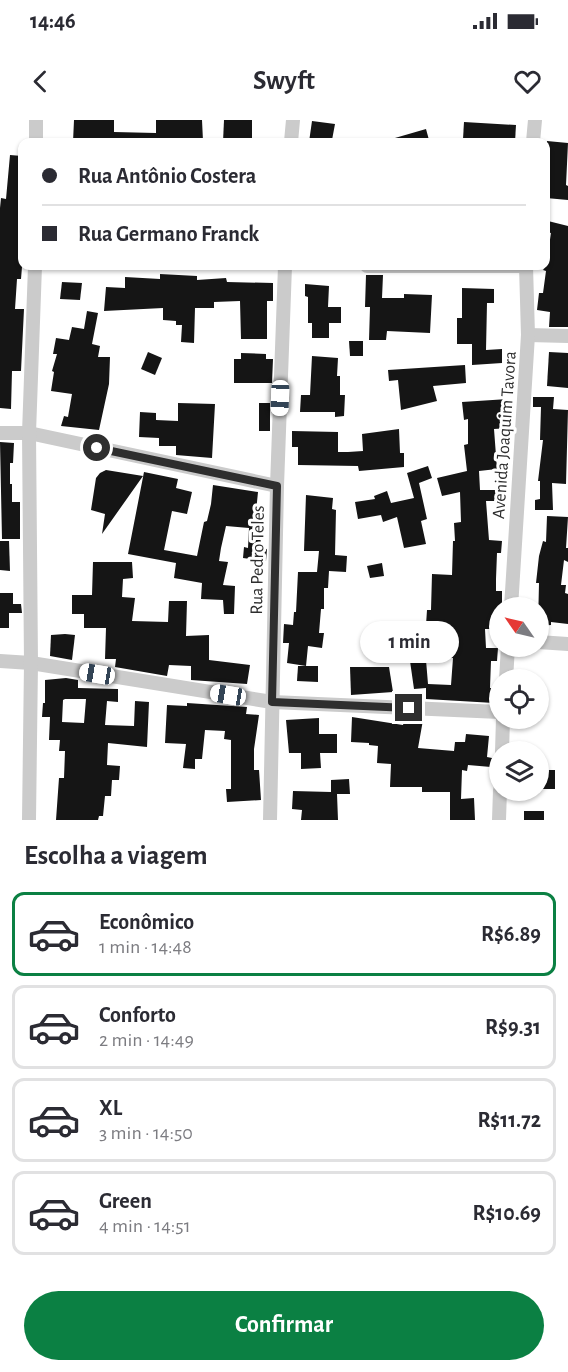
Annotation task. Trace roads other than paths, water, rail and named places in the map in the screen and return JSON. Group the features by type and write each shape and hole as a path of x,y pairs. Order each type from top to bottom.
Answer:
{"street":[{"path":"36,120 36,138"},
{"path":"291,138 293,120"},
{"path":"533,138 534,120"},
{"path":"29,820 31,663 29,433 35,270"},
{"name":"Rua Pedro Teles","path":"270,820 277,486 285,270"},
{"name":"Avenida Joaquim Tavora","path":"512,597 528,335 526,270"},
{"path":"528,335 568,336"},
{"path":"0,433 29,433 277,486"},
{"path":"549,643 568,644"},
{"path":"0,661 31,663 272,702 489,712"},
{"path":"500,801 500,820"}]}
